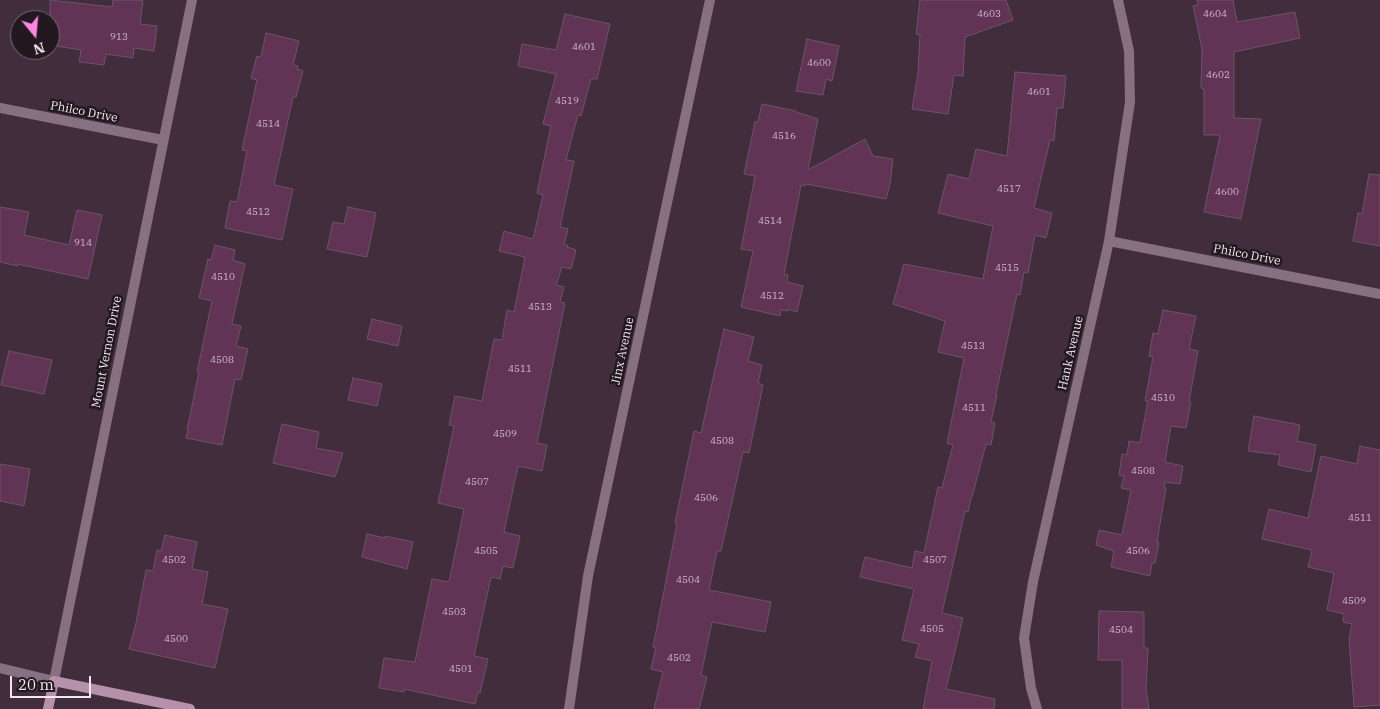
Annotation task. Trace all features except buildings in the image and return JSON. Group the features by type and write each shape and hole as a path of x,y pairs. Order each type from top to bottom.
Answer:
{"street":[{"name":"Mount Vernon Drive","path":"48,709 192,0"},
{"name":"Jinx Avenue","path":"568,709 588,576 710,0"},
{"name":"Hank Avenue","path":"1037,709 1031,688 1024,638 1035,573 1109,241 1130,102 1129,51 1118,0"},
{"name":"Philco Drive","path":"0,108 163,140"},
{"name":"Philco Drive","path":"1109,241 1380,294"},
{"path":"0,668 190,709"}]}
